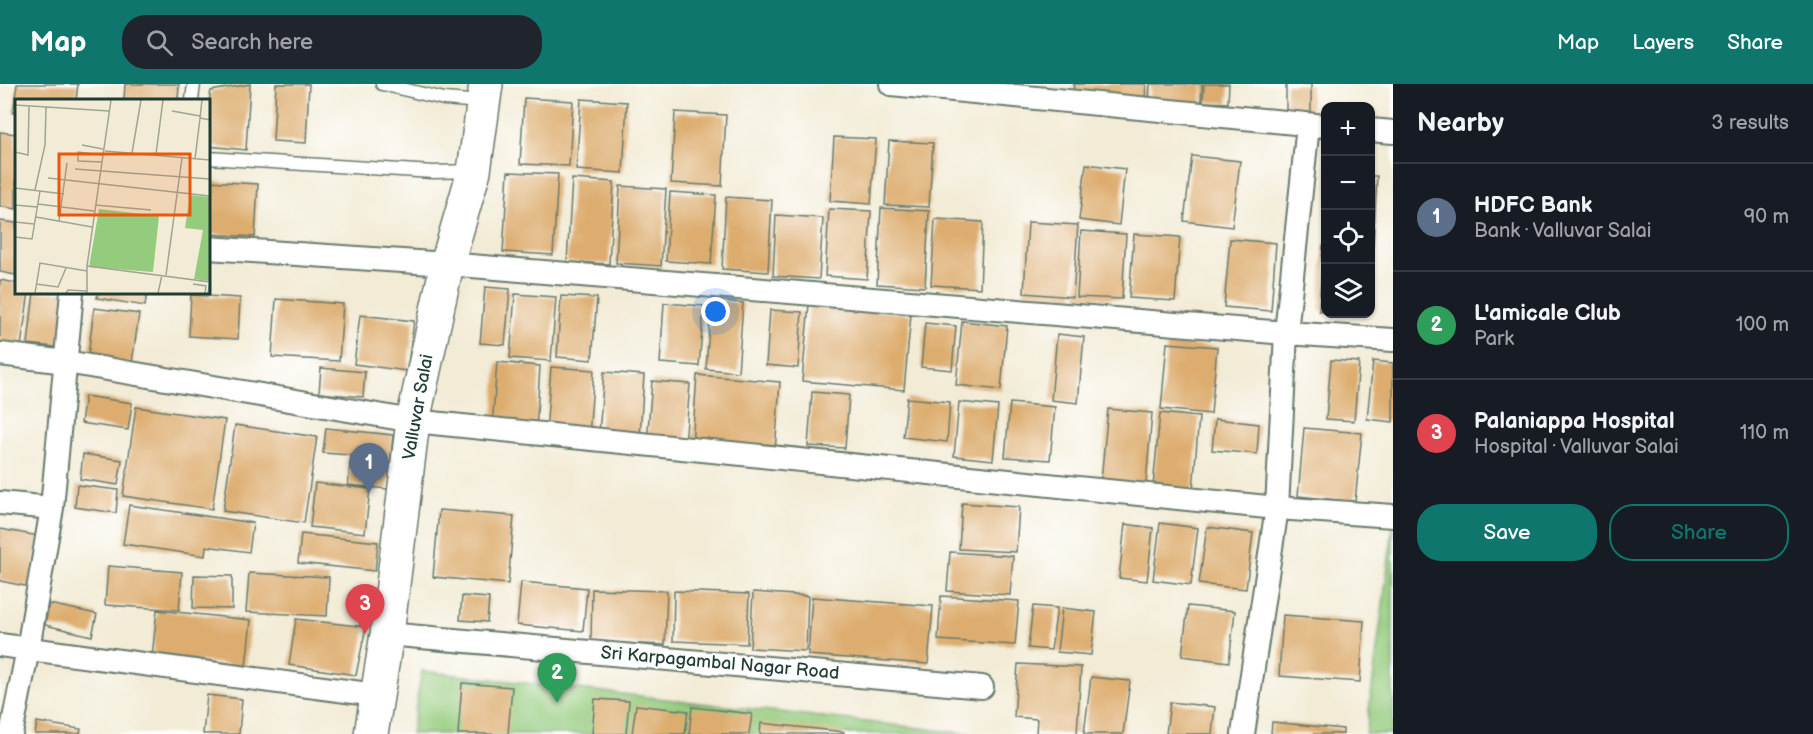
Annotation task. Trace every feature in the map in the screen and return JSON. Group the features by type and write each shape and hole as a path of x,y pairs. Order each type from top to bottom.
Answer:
{"main road":[{"name":"Valluvar Salai","path":"371,734 387,634 413,421 447,264 474,171 485,93"}],"street":[{"path":"891,84 1032,91 1317,126 1286,333 1277,508 1243,734"},
{"path":"1375,130 1393,132"},
{"path":"210,249 447,264 1393,340"},
{"path":"11,734 52,508 72,294"},
{"path":"0,354 66,362 413,421 1277,508 1393,516"},
{"path":"0,503 52,508"},
{"name":"Sri Karpagambal Nagar Road","path":"387,634 982,687"},
{"path":"0,645 376,695"}],"lane":[{"path":"192,99 194,84"},
{"path":"382,84 444,99 485,93"},
{"path":"210,158 433,172 474,171"}],"green space":[{"path":"1393,527 1393,734 1366,734"},
{"path":"422,671 971,734 411,734"}],"building":[{"path":"17,84 78,84 76,99 15,99 15,113 13,113"},
{"path":"125,84 179,84 178,99 124,99"},
{"path":"250,84 246,150 210,146 211,91"},
{"path":"276,84 309,84 306,143 273,141"},
{"path":"1074,84 1146,84 1145,100 1073,95"},
{"path":"1150,84 1202,84 1201,106 1149,103"},
{"path":"1204,84 1229,84 1228,103 1203,102"},
{"path":"1286,84 1311,84 1311,120 1286,120"},
{"path":"524,98 573,101 569,166 520,164"},
{"path":"581,99 627,102 623,173 576,170"},
{"path":"675,112 726,115 722,186 671,183"},
{"path":"0,132 15,134 15,209 0,206"},
{"path":"834,137 876,139 871,204 830,201"},
{"path":"889,141 933,143 929,207 885,205"},
{"path":"1192,156 1240,161 1232,227 1184,221"},
{"path":"1086,164 1125,169 1119,225 1079,220"},
{"path":"508,172 558,174 553,255 503,252"},
{"path":"1375,176 1377,176 1375,211"},
{"path":"572,179 614,182 609,264 567,262"},
{"path":"210,181 258,184 255,237 210,234"},
{"path":"620,186 666,189 661,266 616,263"},
{"path":"670,192 716,195 711,264 666,261"},
{"path":"726,197 772,200 768,272 722,269"},
{"path":"881,208 929,211 925,287 877,284"},
{"path":"829,209 871,211 867,279 825,276"},
{"path":"776,215 823,218 819,279 773,276"},
{"path":"935,219 983,222 980,288 931,285"},
{"path":"0,221 15,223 15,275 0,272"},
{"path":"1028,222 1078,225 1073,297 1024,293"},
{"path":"1081,231 1126,234 1122,299 1077,297"},
{"path":"1134,234 1180,237 1175,301 1129,298"},
{"path":"1230,239 1276,243 1271,311 1224,307"},
{"path":"1321,278 1321,311 1319,311"},
{"path":"0,280 15,283 15,294 29,294 21,346 0,343"},
{"path":"485,287 510,289 505,345 480,343"},
{"path":"34,294 70,294 63,348 28,344"},
{"path":"98,294 147,294 145,306 97,298"},
{"path":"515,294 556,297 551,361 510,358"},
{"path":"191,295 240,298 238,339 189,336"},
{"path":"561,296 597,298 592,360 557,357"},
{"path":"276,299 343,304 339,361 272,357"},
{"path":"711,300 743,303 738,372 706,369"},
{"path":"664,303 704,306 699,366 660,363"},
{"path":"809,304 911,314 904,390 802,381"},
{"path":"94,308 139,314 132,363 88,357"},
{"path":"770,310 802,312 798,368 766,365"},
{"path":"360,315 414,321 407,371 354,364"},
{"path":"962,321 1007,326 1001,390 956,385"},
{"path":"925,323 956,326 952,370 921,367"},
{"path":"1057,334 1084,337 1078,403 1051,400"},
{"path":"1167,343 1217,347 1211,414 1161,409"},
{"path":"1331,360 1359,362 1354,421 1326,419"},
{"path":"1373,361 1393,363 1393,422 1367,419"},
{"path":"497,362 540,366 536,431 492,428"},
{"path":"551,367 594,370 589,436 546,433"},
{"path":"321,368 365,372 363,397 319,393"},
{"path":"604,372 644,375 640,436 599,434"},
{"path":"697,375 780,382 775,452 692,446"},
{"path":"652,381 690,384 685,445 647,442"},
{"path":"812,392 849,395 845,448 808,446"},
{"path":"85,396 132,403 128,430 81,423"},
{"path":"907,398 950,402 947,442 903,437"},
{"path":"959,402 998,406 993,460 954,456"},
{"path":"1010,403 1055,407 1050,460 1005,457"},
{"path":"136,407 225,420 212,509 123,496"},
{"path":"1108,409 1152,413 1146,484 1101,480"},
{"path":"1160,413 1199,417 1193,490 1153,487"},
{"path":"1215,419 1259,424 1257,454 1212,450"},
{"path":"235,425 317,437 304,523 223,511"},
{"path":"326,428 393,435 388,489 348,485 351,455 323,453"},
{"path":"1304,428 1362,433 1355,502 1298,496"},
{"path":"83,454 122,460 118,485 80,479"},
{"path":"315,483 370,489 365,533 310,527"},
{"path":"77,485 118,490 116,513 75,507"},
{"path":"962,503 1019,507 1016,552 959,549"},
{"path":"129,505 253,523 249,552 206,546 205,556 123,544"},
{"path":"439,510 514,516 508,584 433,577"},
{"path":"1160,523 1198,528 1191,585 1153,580"},
{"path":"1125,524 1153,528 1147,581 1119,578"},
{"path":"1207,527 1253,533 1246,589 1199,584"},
{"path":"0,529 39,536 30,587 0,581"},
{"path":"301,534 378,542 375,571 298,563"},
{"path":"950,552 1013,556 1010,595 947,591"},
{"path":"108,566 182,572 179,610 105,605"},
{"path":"249,573 329,577 327,616 246,612"},
{"path":"194,575 232,576 232,609 193,608"},
{"path":"521,582 587,588 583,631 517,625"},
{"path":"592,589 667,591 665,645 591,642"},
{"path":"674,591 749,594 747,644 673,641"},
{"path":"753,592 808,596 806,651 750,648"},
{"path":"462,596 489,598 487,622 460,620"},
{"path":"941,596 1019,601 1015,645 938,640"},
{"path":"812,597 933,606 928,664 808,655"},
{"path":"49,604 97,614 92,636 45,625"},
{"path":"1033,606 1057,608 1051,650 1028,648"},
{"path":"1188,606 1235,611 1229,662 1182,656"},
{"path":"1062,608 1096,612 1091,655 1057,652"},
{"path":"157,610 251,620 246,666 152,657"},
{"path":"1283,615 1364,621 1360,682 1279,676"},
{"path":"296,619 366,627 356,675 289,665"},
{"path":"1018,664 1081,667 1077,734 1036,733 1037,719 1014,717"},
{"path":"1091,677 1130,681 1123,734 1084,734"},
{"path":"462,683 512,687 508,734 458,734"},
{"path":"207,695 242,699 239,734 203,734"},
{"path":"595,699 629,701 626,734 592,734"},
{"path":"1170,702 1215,707 1212,734 1166,734"},
{"path":"636,705 688,711 685,734 632,734"},
{"path":"692,707 752,714 749,734 689,734"},
{"path":"37,722 81,729 80,734 35,734"},
{"path":"1272,722 1343,729 1343,734 1271,734"},
{"path":"761,723 844,732 844,734 760,734"}],"place":[{"name":"HDFC Bank","path":"369,493"},
{"name":"Palaniappa Hospital","path":"365,634"},
{"name":"L'amicale Club","path":"557,703"}]}
